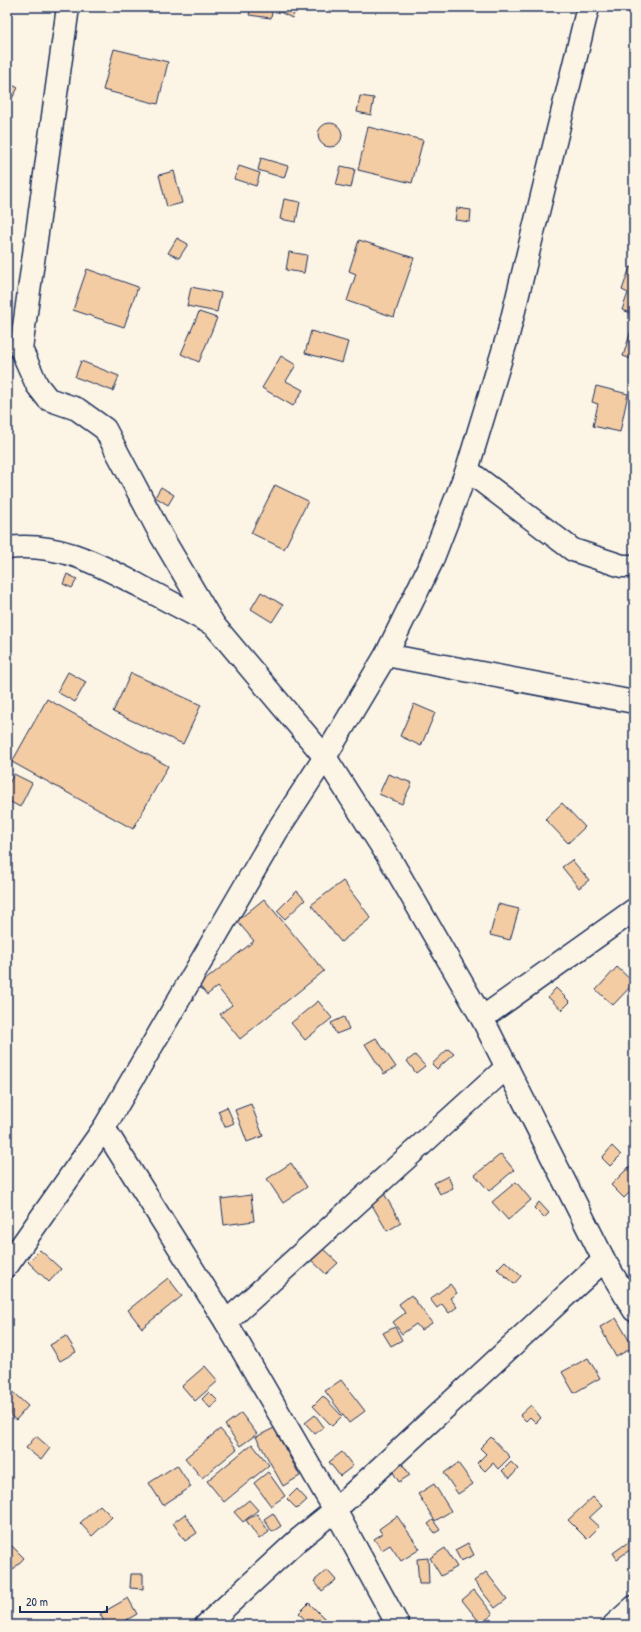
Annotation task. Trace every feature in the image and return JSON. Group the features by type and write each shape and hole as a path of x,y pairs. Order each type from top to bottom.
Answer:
{"street":[{"path":"68,7 21,349 37,385 48,399 77,409 105,429 162,537 214,625 325,757 393,864 482,1018 604,1260 634,1310"},
{"path":"7,1266 104,1128 277,831 325,757 386,655 431,563 467,470 508,335 588,7"},
{"path":"467,470 573,550 622,566 634,566"},
{"path":"7,548 24,546 54,549 93,561 214,625"},
{"path":"386,655 634,702"},
{"path":"482,1018 634,910"},
{"path":"226,1322 507,1067"},
{"path":"104,1128 226,1322 335,1510 398,1625"},
{"path":"206,1625 298,1540 335,1510 604,1260"},
{"path":"614,1625 634,1607"}],"building":[{"path":"251,7 273,7 271,18 249,15"},
{"path":"280,7 297,7 292,18 278,11"},
{"path":"114,49 168,62 158,104 103,90"},
{"path":"7,82 18,88 7,107"},
{"path":"360,96 374,98 371,115 357,112"},
{"path":"330,123 339,126 342,135 339,144 330,147 321,144 318,135 321,126"},
{"path":"368,127 423,140 412,183 358,170"},
{"path":"261,158 288,166 284,178 258,170"},
{"path":"239,166 260,173 256,186 234,179"},
{"path":"341,166 355,169 351,188 336,185"},
{"path":"174,171 182,203 167,207 159,175"},
{"path":"284,199 300,202 296,222 280,219"},
{"path":"457,208 471,210 470,222 455,220"},
{"path":"177,238 188,244 179,258 168,253"},
{"path":"359,240 414,258 394,317 347,301 356,274 349,271"},
{"path":"289,252 307,255 304,273 286,270"},
{"path":"630,267 634,268 634,314 622,310 628,293 622,290"},
{"path":"87,269 138,287 124,327 73,310"},
{"path":"191,287 221,293 217,312 187,306"},
{"path":"199,312 217,318 199,362 181,354"},
{"path":"311,331 348,342 342,363 305,353"},
{"path":"631,331 634,332 634,360 623,356"},
{"path":"281,356 296,365 286,381 303,390 293,406 262,388"},
{"path":"81,361 119,376 113,391 75,377"},
{"path":"596,386 628,394 620,432 593,426 598,404 592,402"},
{"path":"275,485 308,501 284,549 251,533"},
{"path":"161,487 174,495 168,505 155,497"},
{"path":"67,574 77,579 72,588 63,584"},
{"path":"261,592 283,605 272,622 251,609"},
{"path":"68,672 86,682 75,702 57,692"},
{"path":"131,673 201,705 183,744 113,712"},
{"path":"47,699 168,766 133,829 12,762"},
{"path":"414,704 435,713 421,746 400,736"},
{"path":"14,774 32,783 20,807 7,800 7,787"},
{"path":"388,774 412,783 402,804 379,794"},
{"path":"562,803 585,827 568,843 545,819"},
{"path":"572,860 589,880 579,888 562,867"},
{"path":"343,881 371,918 341,942 311,905"},
{"path":"297,891 305,900 285,919 277,911"},
{"path":"264,899 324,971 240,1039 220,1014 232,1005 217,987 207,995 199,985 254,941 237,921"},
{"path":"498,904 519,909 510,940 490,935"},
{"path":"617,967 634,983 613,1005 596,990"},
{"path":"556,988 570,1002 562,1010 548,997"},
{"path":"318,1001 332,1018 305,1040 291,1023"},
{"path":"344,1017 349,1029 336,1034 331,1023"},
{"path":"376,1038 396,1067 384,1074 365,1044"},
{"path":"448,1049 454,1054 437,1069 432,1064"},
{"path":"415,1055 425,1066 416,1073 407,1061"},
{"path":"251,1104 263,1136 247,1142 235,1110"},
{"path":"227,1107 234,1123 225,1127 218,1111"},
{"path":"612,1146 621,1155 610,1166 602,1158"},
{"path":"501,1154 514,1170 489,1191 475,1175"},
{"path":"634,1162 634,1192 632,1190 624,1198 611,1185"},
{"path":"291,1163 307,1187 283,1203 267,1179"},
{"path":"448,1176 453,1188 440,1194 434,1183"},
{"path":"516,1182 531,1200 508,1220 492,1202"},
{"path":"382,1190 401,1223 387,1231 368,1198"},
{"path":"251,1195 254,1221 224,1225 221,1199"},
{"path":"539,1202 549,1213 544,1218 534,1208"},
{"path":"322,1248 338,1263 326,1274 311,1260"},
{"path":"40,1250 61,1269 49,1282 28,1262"},
{"path":"505,1261 521,1276 514,1284 497,1269"},
{"path":"168,1278 182,1296 142,1328 128,1310"},
{"path":"450,1284 457,1293 450,1298 457,1307 449,1313 442,1304 437,1308 430,1299"},
{"path":"411,1295 432,1323 421,1330 416,1324 402,1334 393,1322 405,1313 399,1304"},
{"path":"616,1318 633,1347 616,1357 600,1327"},
{"path":"395,1327 402,1340 391,1346 383,1333"},
{"path":"66,1336 76,1352 60,1361 50,1345"},
{"path":"588,1358 600,1378 574,1393 562,1372"},
{"path":"205,1366 218,1381 195,1401 182,1386"},
{"path":"341,1380 365,1411 349,1423 325,1391"},
{"path":"7,1387 28,1406 16,1420 7,1413"},
{"path":"209,1392 218,1401 210,1408 202,1399"},
{"path":"323,1396 342,1416 332,1426 313,1406"},
{"path":"531,1405 541,1418 536,1423 530,1417 526,1421 520,1415"},
{"path":"241,1413 257,1434 240,1446 225,1425"},
{"path":"315,1415 324,1427 315,1434 305,1423"},
{"path":"274,1428 300,1476 283,1486 256,1437"},
{"path":"220,1429 237,1449 202,1478 185,1458"},
{"path":"36,1436 50,1448 41,1460 26,1448"},
{"path":"491,1437 510,1457 498,1469 493,1463 485,1471 477,1463 486,1454 480,1448"},
{"path":"252,1444 269,1465 224,1502 207,1481"},
{"path":"342,1452 353,1466 340,1476 329,1462"},
{"path":"401,1462 410,1475 399,1482 391,1469"},
{"path":"511,1462 518,1469 510,1478 502,1471"},
{"path":"458,1463 473,1484 458,1494 444,1473"},
{"path":"177,1465 191,1487 163,1505 149,1483"},
{"path":"268,1472 285,1496 271,1506 254,1483"},
{"path":"434,1484 451,1511 435,1521 418,1494"},
{"path":"297,1489 307,1500 297,1509 287,1499"},
{"path":"593,1497 602,1506 589,1518 599,1527 587,1539 568,1520"},
{"path":"249,1500 258,1510 243,1522 234,1512"},
{"path":"100,1505 112,1517 92,1536 80,1523"},
{"path":"273,1513 281,1526 272,1532 264,1519"},
{"path":"185,1514 197,1533 185,1541 173,1523"},
{"path":"257,1514 269,1532 259,1539 246,1520"},
{"path":"397,1516 420,1549 401,1561 390,1545 382,1550 374,1539 382,1534 379,1529"},
{"path":"433,1520 440,1530 435,1533 428,1524"},
{"path":"634,1538 634,1547 617,1559 613,1553"},
{"path":"7,1541 24,1558 7,1576"},
{"path":"468,1543 474,1555 461,1561 455,1550"},
{"path":"445,1548 457,1567 441,1576 430,1558"},
{"path":"428,1558 429,1584 419,1584 417,1559"},
{"path":"327,1570 336,1580 322,1591 314,1581"},
{"path":"486,1572 507,1599 495,1608 474,1581"},
{"path":"131,1574 143,1574 143,1589 130,1588"},
{"path":"474,1590 493,1614 481,1624 462,1600"},
{"path":"128,1598 137,1614 118,1625 106,1625 100,1614"},
{"path":"309,1603 331,1625 300,1625 305,1620 299,1613"}]}
